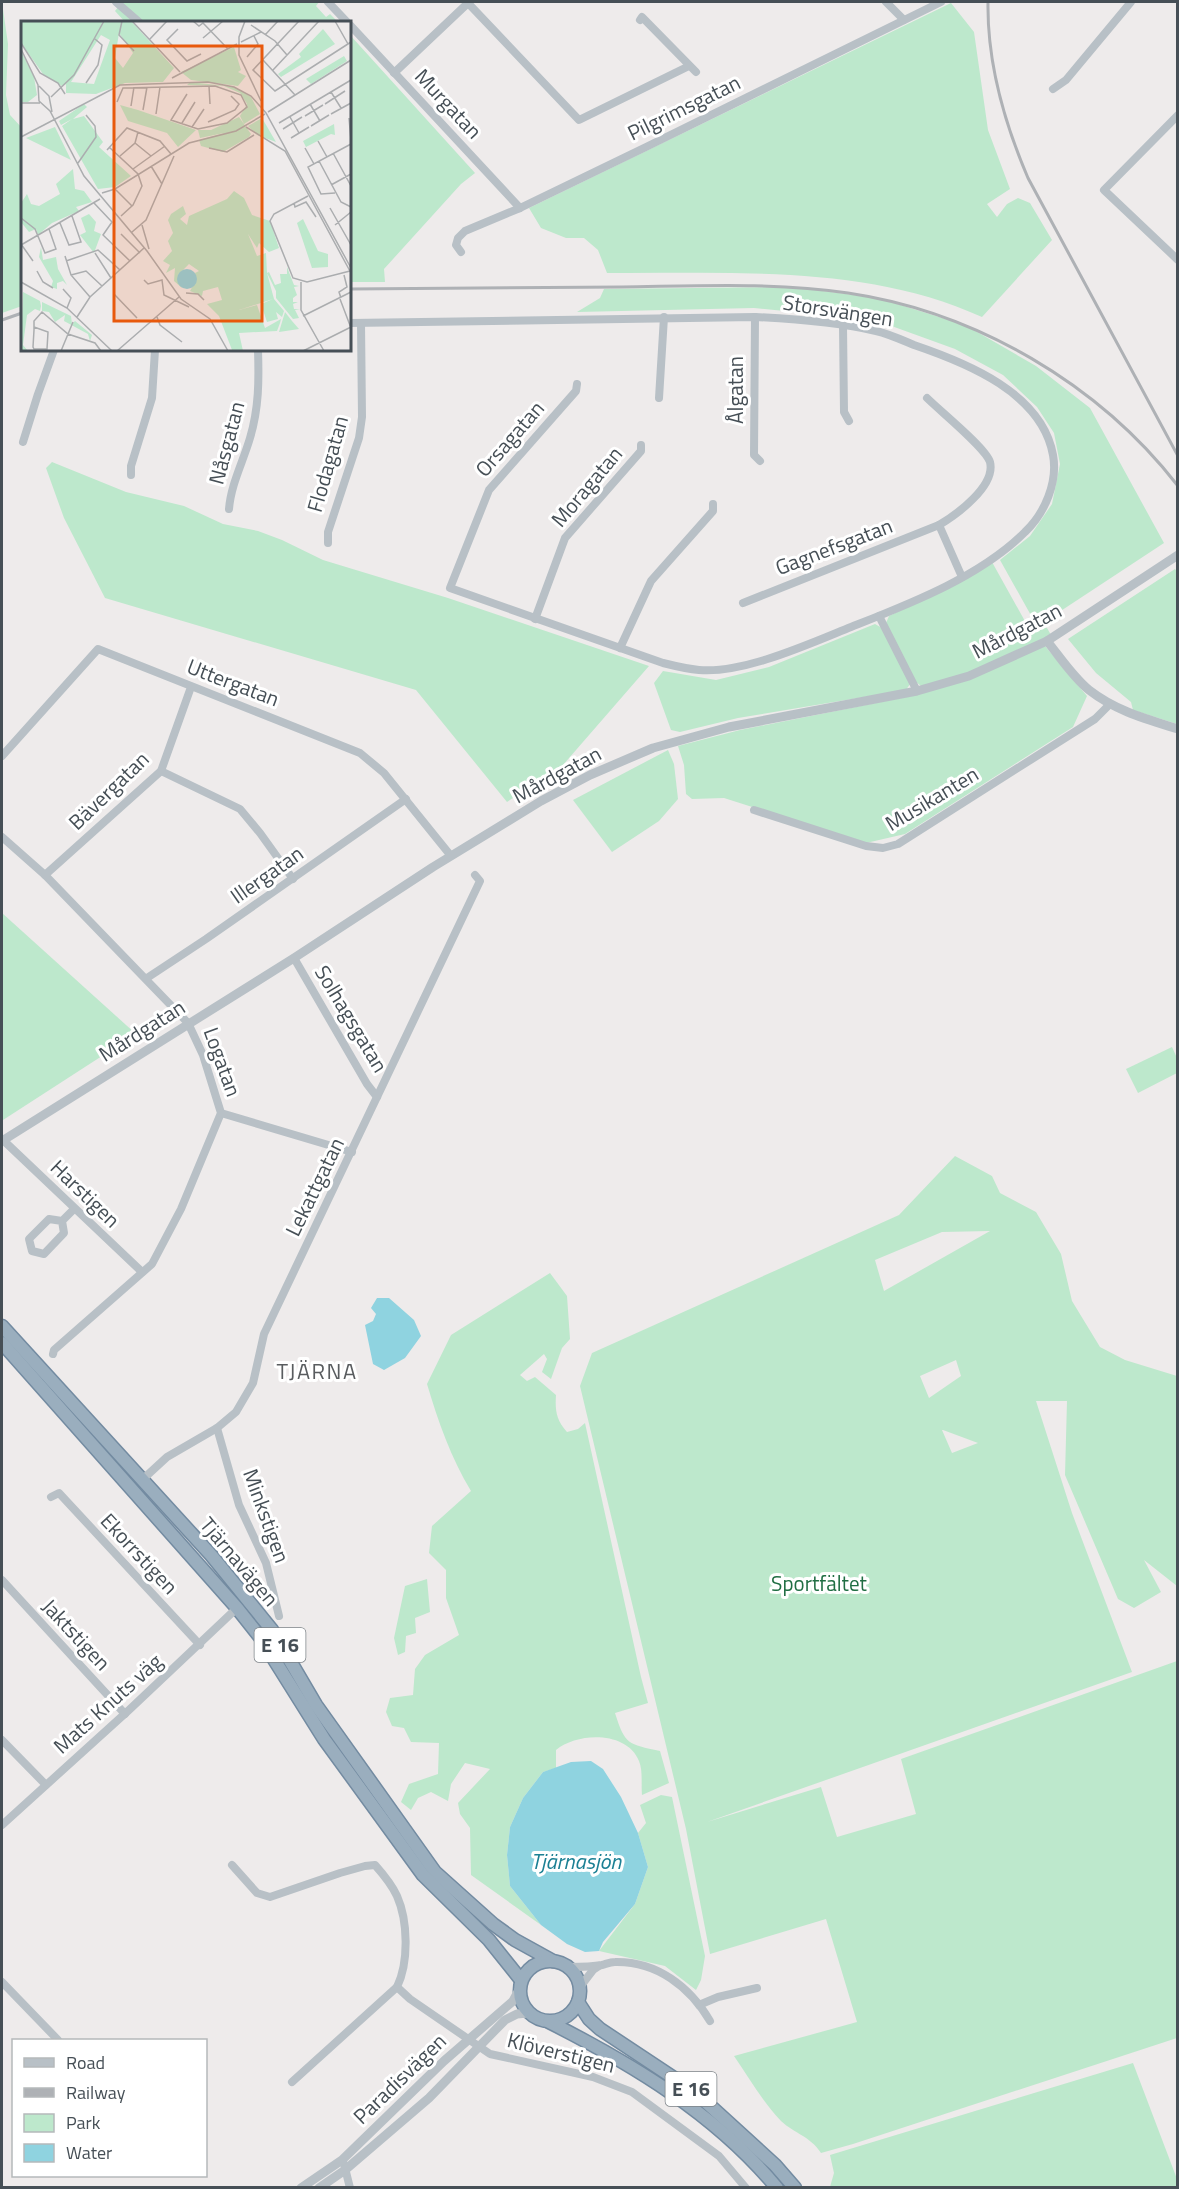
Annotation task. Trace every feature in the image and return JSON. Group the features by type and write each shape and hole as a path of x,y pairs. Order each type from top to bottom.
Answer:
{"highway":[{"name":"Tjärnavägen","path":"2,1326 211,1555 272,1630 315,1704 435,1872 493,1924 515,1940 553,1961"},
{"name":"Tjärnavägen","path":"2,1344 237,1608 260,1637 324,1739 423,1875 489,1940 520,1985"},
{"path":"545,1961 553,1961 568,1967 576,1976 580,1987 579,2002 574,2010 567,2017 549,2022 537,2019 528,2013 521,2001 520,1985 531,1967 545,1961"},
{"name":"E 16","path":"579,2002 589,2019 600,2030 695,2092 775,2165 795,2187"},
{"name":"E 16","path":"549,2022 587,2041 691,2106 720,2130 777,2187"}],"street":[{"path":"116,2 138,21"},
{"name":"Murgatan","path":"328,2 345,21"},
{"path":"394,73 467,2 579,120 689,66"},
{"path":"886,2 904,20"},
{"name":"Pilgrimsgatan","path":"461,252 456,245 458,238 465,231 520,208 941,2"},
{"path":"1053,89 1066,80 1131,2"},
{"path":"640,20 642,17 696,72"},
{"name":"Murgatan","path":"351,27 520,208"},
{"path":"1178,116 1104,190 1178,260"},
{"path":"658,399 663,317"},
{"name":"Storsvängen","path":"351,323 754,317 805,319 877,331 950,357 975,369 1012,393 1025,405 1038,418 1051,441 1055,465 1053,484 1046,503 1026,531 993,558 962,577 879,616 767,658 732,668 700,670 663,663 450,588"},
{"name":"Ålgatan","path":"754,317 754,455 760,461"},
{"name":"Flodagatan","path":"328,543 328,532 359,438 362,417 362,322"},
{"path":"843,326 844,412 849,421"},
{"path":"23,442 54,351"},
{"path":"131,475 131,466 152,398 155,351"},
{"name":"Nåsgatan","path":"229,509 231,495 256,415 259,391 258,351"},
{"name":"Orsagatan","path":"450,588 489,490 576,391 577,384"},
{"name":"Gagnefsgatan","path":"743,603 761,591 939,525 960,512 989,478 990,463 982,450 927,399"},
{"name":"Moragatan","path":"536,619 565,538 641,450 641,445"},
{"path":"620,648 651,581 713,511 713,504"},
{"path":"939,525 962,577"},
{"name":"Mårdgatan","path":"2,1141 294,958 451,856 551,796 591,775 653,748 729,727 917,691 969,676 1047,641 1178,555"},
{"path":"879,616 917,691"},
{"path":"1047,641 1088,688 1110,704 1125,712 1178,729"},
{"name":"Uttergatan","path":"2,756 98,649 360,753 384,772 451,856"},
{"name":"Bävergatan","path":"45,875 161,771 191,687"},
{"name":"Musikanten","path":"754,810 866,846 883,848 898,844 1095,719 1110,704"},
{"path":"161,771 240,809 293,879"},
{"name":"Illergatan","path":"147,978 406,799"},
{"name":"Logatan","path":"2,837 45,875 188,1023 202,1055 221,1113 181,1209 152,1264 54,1350 53,1354"},
{"name":"Lekattgatan","path":"142,1480 167,1457 217,1428 236,1412 253,1383 264,1334 480,881 475,875"},
{"name":"Solhagsgatan","path":"294,958 367,1084 377,1097"},
{"path":"221,1113 352,1152"},
{"name":"Harstigen","path":"2,1141 142,1272"},
{"path":"62,1221 74,1209"},
{"path":"49,1219 62,1221 64,1233 44,1254 32,1251 29,1239 49,1219"},
{"name":"Minkstigen","path":"217,1428 239,1505 266,1563 279,1616"},
{"name":"Ekorrstigen","path":"51,1497 59,1493 200,1645"},
{"name":"Jaktstigen","path":"2,1580 125,1714"},
{"name":"Mats Knuts väg","path":"2,1825 200,1645 237,1608"},
{"path":"2,1740 46,1785"},
{"path":"232,1865 257,1893 270,1897 340,1873 375,1865 397,1896 404,1927 406,1960 397,1987 292,2082"},
{"path":"580,1987 593,1970 601,1965 613,1961 637,1963 665,1973 692,1995 710,2021"},
{"path":"568,1967 601,1965"},
{"path":"2,1982 57,2039"},
{"name":"Paradisvägen","path":"301,2187 344,2165 467,2039 513,2001 520,1985"},
{"name":"Klöverstigen","path":"397,1987 410,1999 490,2054 609,2081 632,2092 719,2156 746,2187"},
{"path":"699,2005 718,1997 757,1988"},
{"name":"Paradisvägen","path":"319,2187 429,2098 505,2020 517,2014 528,2013"},
{"path":"344,2165 350,2187"}],"green space":[{"path":"2,2 8,44 6,95 10,115 21,127 21,306 2,313"},
{"path":"122,2 319,2 316,6 326,17 330,14 337,21 124,21 115,11"},
{"path":"951,3 974,32 988,130 1010,189 987,204 997,217 1007,204 1018,198 1030,203 1052,240 982,317 938,300 892,288 845,280 750,273 607,273 598,250 584,238 566,238 541,228 529,208"},
{"path":"351,36 475,173 461,184 384,269 385,282 351,282"},
{"path":"791,287 878,298 965,325 1036,366 1090,408 1164,543 1047,620 1033,619 1000,560 1030,536 1052,504 1060,464 1054,433 1037,407 1003,375 955,349 875,320 754,308 577,312 600,298 604,289"},
{"path":"52,462 126,492 184,506 223,524 258,531 323,560 448,598 649,666 563,765 507,802 416,690 105,598 64,518 46,468"},
{"path":"992,562 1026,623 1047,628 1051,635 969,673 921,686 915,681 886,623 889,616 968,578"},
{"path":"1175,569 1178,573 1177,724 1133,710 1131,702 1096,673 1068,639"},
{"path":"875,624 882,628 910,684 906,690 738,718 680,732 671,730 654,683 663,671 716,680 769,667"},
{"path":"1045,646 1087,696 1073,727 905,834 866,843 724,798 692,799 686,794 684,765 678,746 740,730 916,695"},
{"path":"668,750 674,764 678,799 659,821 612,852 573,800"},
{"path":"2,913 136,1034 3,1120 2,1120"},
{"path":"1172,1047 1177,1058 1177,1073 1138,1093 1126,1069"},
{"name":"Sportfältet","path":"955,1156 992,1176 1000,1193 1036,1212 1061,1254 1072,1301 1100,1347 1125,1360 1177,1376 1177,1586 1144,1560 1161,1592 1134,1608 1118,1599 1065,1475 1067,1401 1036,1401 1072,1513 1132,1672 707,1822 821,1787 837,1837 916,1814 901,1759 1177,1661 1177,2038 821,2153 817,2147 774,2114 734,2056 857,2022 826,1919 710,1954 686,1829 580,1386 592,1353 899,1215","holes":["990,1231 884,1291 875,1260 942,1232","956,1360 961,1376 929,1398 920,1376","942,1430 978,1443 952,1453"]},
{"path":"550,1273 567,1296 570,1339 562,1348 551,1379 542,1372 547,1359 544,1354 520,1375 527,1381 535,1377 556,1395 557,1415 567,1432 578,1429 585,1423 648,1703 615,1713 629,1741 641,1747 660,1751 669,1783 642,1795 639,1761 633,1751 613,1740 589,1738 577,1740 556,1750 556,1768 543,1772 523,1798 510,1827 507,1855 510,1886 541,1925 471,1875 470,1828 460,1814 458,1803 490,1769 465,1763 451,1784 448,1801 431,1792 418,1798 411,1810 401,1802 409,1784 438,1774 439,1743 411,1742 404,1728 392,1726 386,1712 390,1698 413,1695 415,1669 425,1655 459,1635 446,1598 446,1570 429,1553 432,1526 471,1491 457,1466 427,1384 451,1335"},
{"path":"427,1579 430,1612 415,1618 416,1633 406,1636 405,1652 398,1655 394,1638 405,1586"},
{"path":"661,1795 672,1797 705,1956 701,1980 696,1990 665,1966 599,1951 635,1904 648,1867 638,1833 646,1823 640,1805"},
{"path":"1133,2063 1177,2179 1177,2187 830,2187 834,2173 830,2155"}],"water":[{"path":"377,1298 389,1298 414,1320 421,1336 405,1358 384,1370 373,1364 365,1325 373,1321 376,1314 371,1308"},
{"name":"Tjärnasjön","path":"591,1761 603,1769 621,1797 638,1833 648,1867 635,1904 603,1942 599,1951 585,1952 567,1944 541,1925 510,1886 507,1855 510,1827 523,1798 543,1772 571,1762"}],"railway":[{"path":"988,2 988,25 994,70 1011,135 1028,178 1178,456"},
{"path":"351,289 764,286 848,293 896,303 942,317 988,336 1031,358 1073,385 1111,415 1146,449 1178,486"},
{"path":"2,320 21,313"}],"district":[{"name":"TJÄRNA","path":"317,1371"}]}
